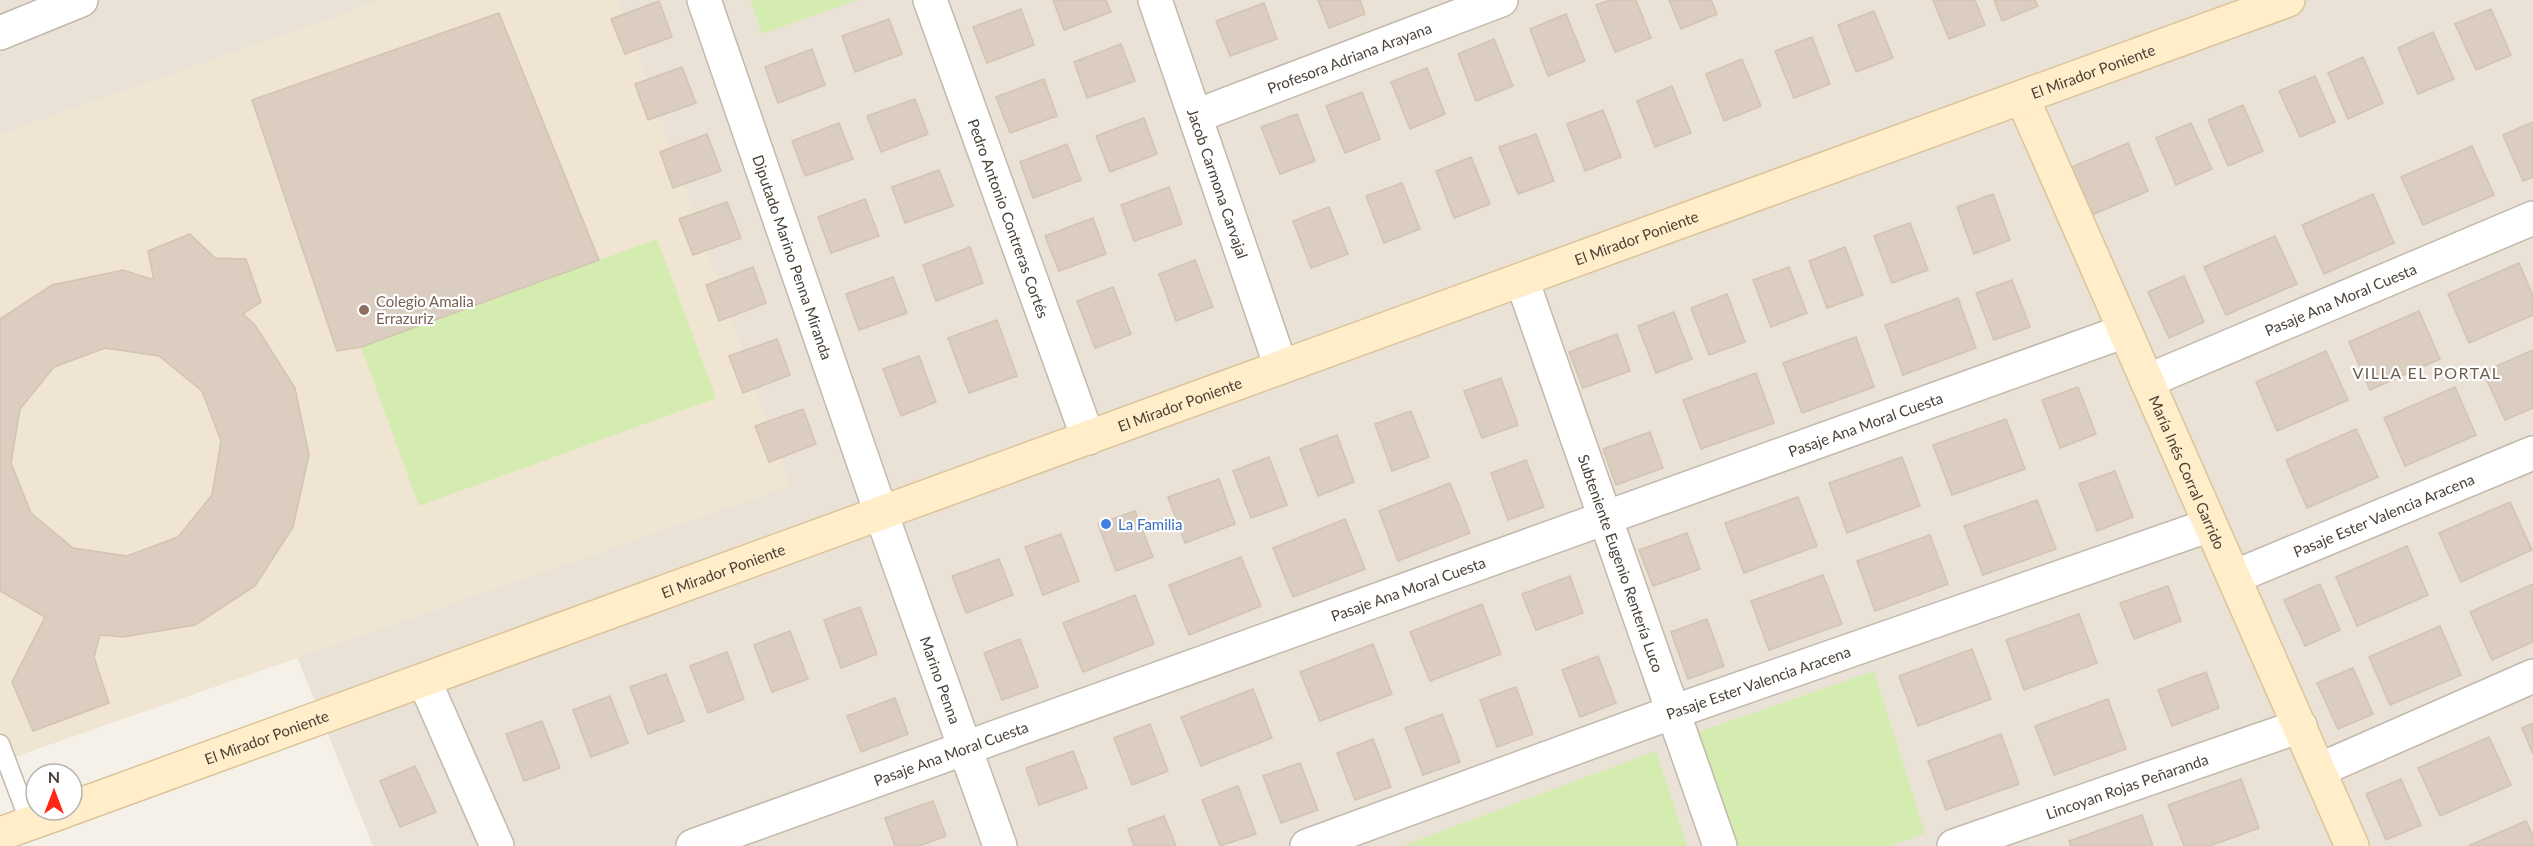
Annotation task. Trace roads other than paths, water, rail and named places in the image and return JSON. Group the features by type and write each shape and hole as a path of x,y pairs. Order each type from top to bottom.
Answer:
{"street":[{"path":"8,23 81,0"},
{"name":"Diputado Marino Penna Miranda","path":"704,0 881,513"},
{"name":"Pedro Antonio Contreras Cortés","path":"930,0 1088,438"},
{"name":"Jacob Carmona Carvajal","path":"1155,0 1281,367"},
{"name":"Profesora Adriana Arayana","path":"1196,116 1501,0"},
{"name":"El Mirador Poniente","path":"84,804 2022,97 2268,3"},
{"name":"María Inés Corral Garrido","path":"2022,97 2352,846"},
{"name":"Pasaje Ana Moral Cuesta","path":"2147,381 2533,218"},
{"name":"Subteniente Eugenio Rentería Luco","path":"1522,280 1720,846"},
{"name":"Pasaje Ana Moral Cuesta","path":"693,846 2125,331"},
{"name":"Pasaje Ester Valencia Aracena","path":"2234,577 2533,453"},
{"name":"Marino Penna","path":"881,513 1000,846"},
{"name":"Pasaje Ester Valencia Aracena","path":"1308,846 1673,712 2210,525"},
{"path":"2319,770 2533,676"},
{"path":"424,680 497,846"},
{"name":"Lincoyan Rojas Peñaranda","path":"1954,846 2300,726"},
{"path":"0,834 33,822"}],"lane":[{"path":"0,744 30,823"}],"place":[{"name":"Colegio Amalia Errazuriz","path":"364,310"},
{"name":"La Familia","path":"1106,524"}],"district":[{"name":"VILLA EL PORTAL","path":"2427,372"}]}
